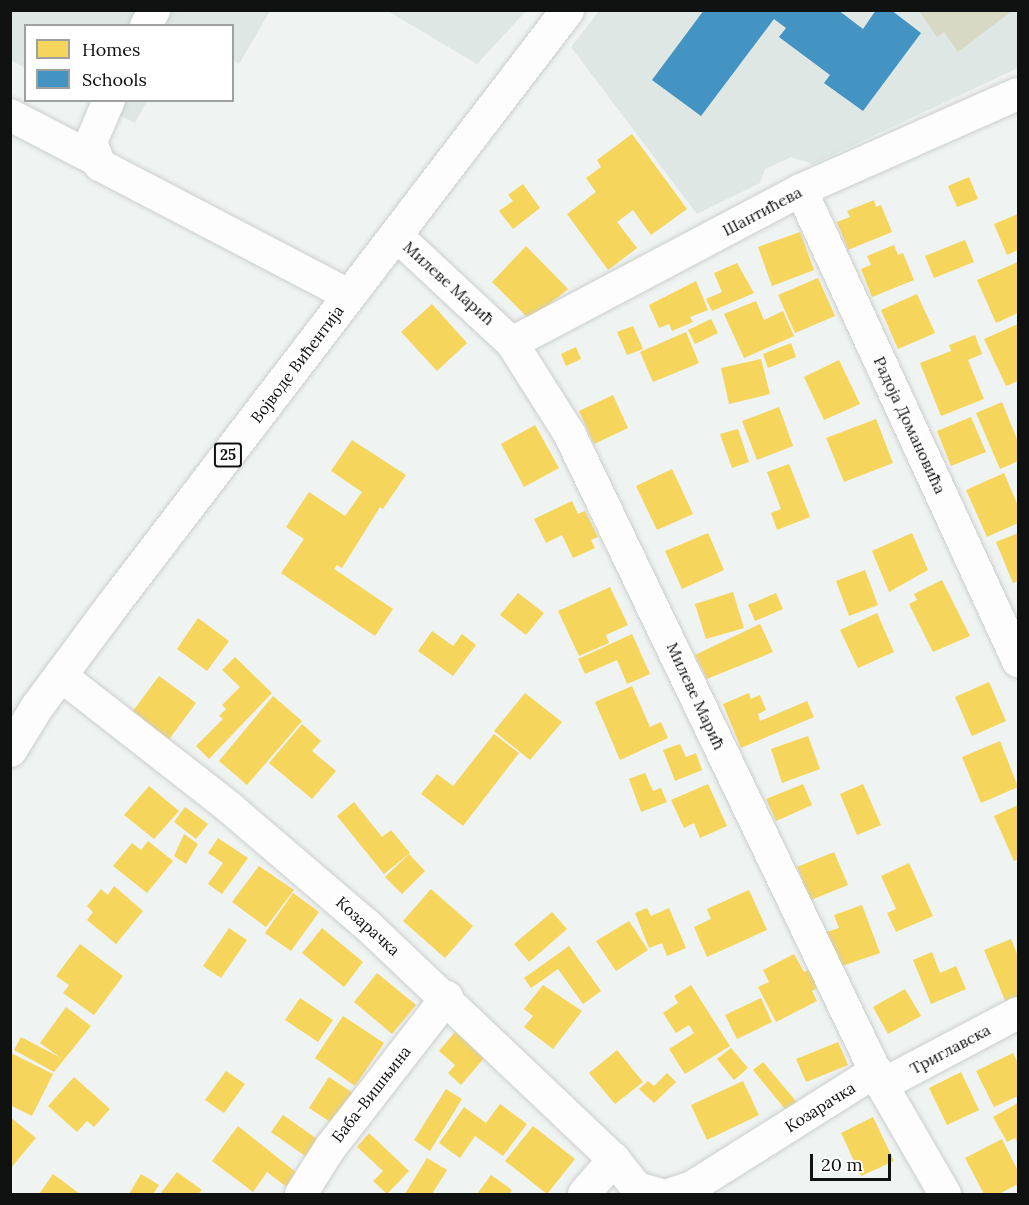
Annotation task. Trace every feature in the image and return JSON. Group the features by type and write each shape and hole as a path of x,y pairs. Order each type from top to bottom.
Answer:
{"main road":[{"name":"Војводе Вићентија","path":"10,750 60,675 567,10"}],"street":[{"path":"147,24 154,10"},
{"path":"95,159 92,133 108,102"},
{"name":"Шантићева","path":"512,343 801,190 1015,105"},
{"path":"10,114 95,159 106,169 349,295"},
{"name":"Радоја Домановића","path":"801,190 1018,661"},
{"name":"Милеве Марић","path":"396,235 512,343 569,433 614,522 879,1078 945,1194"},
{"name":"Козарачка","path":"60,675 287,855 447,998 614,1159 638,1188 658,1194"},
{"name":"Баба-Вишњина","path":"300,1194 330,1148 447,998"},
{"name":"Триглавска","path":"879,1078 1018,1013"},
{"name":"Козарачка","path":"670,1194 692,1187 879,1078"},
{"path":"584,1194 614,1159"}],"shaded area":[{"path":"10,11 270,11 239,64 234,61 234,24 24,24 24,67 11,60"},
{"path":"388,11 526,11 477,64"},
{"path":"599,11 1018,11 1018,68 813,164 791,157 765,169 760,183 697,214 571,47"},
{"path":"92,102 146,102 135,123"}],"green space":[{"path":"919,11 1012,11 958,52 944,32 937,37"}],"building: Homes":[{"path":"632,134 687,209 651,235 633,210 617,222 637,248 608,270 567,214 596,192 586,178 601,167 597,160"},
{"path":"969,177 978,199 957,207 948,186"},
{"path":"523,184 540,208 513,229 499,211 513,201 508,195"},
{"path":"874,200 876,207 881,205 892,232 848,250 837,222 850,217 847,211"},
{"path":"1018,214 1018,250 1007,255 994,224"},
{"path":"800,232 814,270 772,286 758,247"},
{"path":"965,240 974,262 934,278 925,256"},
{"path":"894,245 898,255 903,253 914,280 872,297 861,269 871,265 867,256"},
{"path":"526,246 568,289 530,320 492,282"},
{"path":"1018,262 1018,313 996,323 977,280"},
{"path":"737,263 754,293 712,311 706,299 722,292 714,273"},
{"path":"818,278 835,316 795,333 778,295"},
{"path":"696,281 708,310 690,317 693,322 672,331 669,324 659,328 649,305"},
{"path":"917,294 935,333 898,349 881,310"},
{"path":"756,301 764,320 783,311 794,336 744,358 724,314"},
{"path":"432,304 467,343 437,371 401,332"},
{"path":"711,319 718,333 695,344 688,330"},
{"path":"1018,324 1018,381 1006,386 984,339"},
{"path":"633,326 643,349 627,355 617,332"},
{"path":"686,332 699,363 653,382 640,352"},
{"path":"975,335 982,354 968,360 984,399 941,416 920,363 951,351 949,345"},
{"path":"791,343 796,357 768,368 763,354"},
{"path":"576,347 581,359 566,366 561,354"},
{"path":"761,359 770,394 729,404 721,368"},
{"path":"839,360 860,404 824,420 804,377"},
{"path":"613,395 628,428 594,444 579,411"},
{"path":"1002,402 1018,442 1018,461 1000,469 976,413"},
{"path":"779,407 793,446 757,460 742,421"},
{"path":"971,417 986,452 951,466 937,431"},
{"path":"876,419 893,463 844,482 826,438"},
{"path":"535,425 559,468 524,487 501,444"},
{"path":"738,429 749,462 732,468 720,434"},
{"path":"352,440 406,475 383,509 380,507 342,568 337,565 334,569 393,609 375,636 281,573 304,539 286,527 309,492 345,516 362,492 331,471"},
{"path":"789,464 810,517 777,530 771,513 781,509 767,472"},
{"path":"672,469 693,514 657,530 636,486"},
{"path":"1004,473 1018,506 1018,523 987,537 966,490"},
{"path":"572,501 578,514 585,511 598,537 591,540 595,548 573,558 562,535 546,543 534,519"},
{"path":"708,533 724,570 682,589 665,551"},
{"path":"912,533 928,570 889,592 872,551"},
{"path":"1018,533 1018,581 1013,583 996,542"},
{"path":"865,570 878,605 849,616 836,581"},
{"path":"942,580 970,636 933,652 909,604 917,600 914,594"},
{"path":"610,587 628,625 606,635 609,643 579,656 558,611"},
{"path":"733,592 744,628 706,639 695,604"},
{"path":"518,593 544,613 526,635 500,615"},
{"path":"776,593 783,609 755,621 748,605"},
{"path":"877,613 894,652 858,668 840,630"},
{"path":"198,618 229,641 207,671 177,649"},
{"path":"760,624 773,652 707,679 695,655"},
{"path":"432,631 453,646 462,634 476,645 453,676 418,651"},
{"path":"632,634 650,674 627,684 617,660 585,674 578,659"},
{"path":"235,657 272,693 209,759 196,746 223,719 219,716 226,709 222,705 240,687 222,670"},
{"path":"159,676 196,703 167,742 130,715"},
{"path":"989,682 1006,721 972,736 955,697"},
{"path":"632,686 650,727 661,722 668,738 620,760 595,702"},
{"path":"525,693 562,722 530,760 494,731"},
{"path":"749,693 751,699 760,695 766,710 758,714 760,721 807,701 814,717 741,748 723,704"},
{"path":"273,696 302,721 247,785 219,761"},
{"path":"302,724 321,741 312,751 336,771 312,799 269,763"},
{"path":"494,734 519,753 463,826 421,794 437,774 453,786"},
{"path":"808,736 820,769 782,783 771,749"},
{"path":"1000,741 1018,787 981,803 962,757"},
{"path":"680,744 686,757 696,753 702,770 675,781 663,750"},
{"path":"645,773 653,791 661,788 667,802 641,812 629,779"},
{"path":"708,784 727,826 700,838 694,823 684,828 671,800"},
{"path":"803,784 812,805 776,821 766,799"},
{"path":"863,784 881,825 857,835 840,794"},
{"path":"149,786 179,811 154,839 124,815"},
{"path":"354,802 382,837 391,830 410,853 384,874 337,816"},
{"path":"1018,805 1018,859 1014,861 994,816"},
{"path":"185,807 208,824 196,839 174,822"},
{"path":"184,834 198,844 186,864 174,856"},
{"path":"218,838 248,858 222,894 208,884 223,863 208,853"},
{"path":"148,841 173,861 147,893 113,866 132,843 141,850"},
{"path":"834,852 848,885 811,900 797,867"},
{"path":"409,854 425,871 402,894 385,877"},
{"path":"909,863 933,916 896,932 887,913 896,909 881,876"},
{"path":"259,866 294,890 266,927 232,902"},
{"path":"114,886 143,911 116,944 87,920 93,912 87,906 101,889 108,895"},
{"path":"431,889 473,926 445,958 403,921"},
{"path":"749,890 767,930 707,957 694,927 711,919 707,909"},
{"path":"293,893 319,912 291,951 265,933"},
{"path":"862,905 880,953 839,967 827,932 839,928 834,915"},
{"path":"647,908 651,916 669,908 686,948 667,956 662,943 649,948 635,913"},
{"path":"552,912 567,929 529,962 514,944"},
{"path":"629,921 648,950 616,971 596,941"},
{"path":"229,928 247,940 221,978 203,966"},
{"path":"322,928 363,962 344,987 302,953"},
{"path":"1011,939 1018,956 1018,998 1006,1003 984,950"},
{"path":"80,944 123,976 94,1015 63,993 69,985 56,976"},
{"path":"569,946 601,991 583,1004 558,969 531,988 524,978"},
{"path":"932,952 940,973 956,966 966,989 931,1004 913,960"},
{"path":"794,954 804,972 812,968 821,986 812,991 817,1001 776,1022 758,987 769,982 763,970"},
{"path":"377,973 416,1005 392,1034 354,1002"},
{"path":"543,985 582,1011 553,1049 524,1027 533,1016 524,1009"},
{"path":"691,985 730,1046 685,1074 669,1049 694,1033 689,1025 676,1033 663,1013 678,1003 674,996"},
{"path":"905,989 921,1016 888,1034 873,1007"},
{"path":"300,998 333,1020 318,1042 285,1020"},
{"path":"761,998 772,1022 737,1039 725,1015"},
{"path":"66,1007 91,1026 54,1072 14,1050 21,1037 61,1058 40,1043"},
{"path":"343,1016 384,1043 355,1086 315,1058"},
{"path":"455,1032 485,1057 461,1085 448,1073 455,1065 439,1051"},
{"path":"838,1042 848,1065 806,1082 796,1059"},
{"path":"731,1048 748,1068 734,1080 717,1059"},
{"path":"617,1050 643,1082 615,1104 589,1073"},
{"path":"11,1053 53,1074 32,1116 10,1105"},
{"path":"1013,1053 1018,1063 1018,1096 994,1107 976,1071"},
{"path":"763,1062 800,1106 790,1115 753,1070"},
{"path":"226,1071 245,1084 224,1113 205,1100"},
{"path":"961,1072 979,1110 947,1125 929,1088"},
{"path":"667,1073 676,1082 654,1103 639,1089 648,1081 654,1086"},
{"path":"74,1077 110,1109 94,1127 87,1121 77,1132 48,1106"},
{"path":"329,1077 356,1095 335,1125 309,1108"},
{"path":"743,1081 759,1115 707,1140 691,1105"},
{"path":"446,1089 462,1099 430,1151 414,1140"},
{"path":"1018,1103 1018,1144 1015,1138 1007,1142 993,1117"},
{"path":"500,1104 527,1124 503,1156 475,1136 460,1158 439,1143 464,1107 486,1123"},
{"path":"283,1115 320,1141 308,1158 271,1132"},
{"path":"10,1117 36,1138 10,1169"},
{"path":"873,1117 894,1161 861,1176 841,1133"},
{"path":"238,1126 298,1174 288,1188 267,1172 253,1192 212,1161"},
{"path":"533,1126 575,1159 547,1194 505,1161"},
{"path":"369,1133 409,1171 387,1194 373,1181 383,1171 357,1147"},
{"path":"1002,1139 1018,1171 1018,1184 999,1194 984,1194 965,1158"},
{"path":"427,1158 447,1170 432,1194 405,1194"},
{"path":"177,1172 202,1190 198,1194 160,1194"},
{"path":"53,1174 80,1194 39,1194"},
{"path":"141,1174 159,1185 153,1194 129,1194"},
{"path":"491,1175 512,1190 509,1194 477,1194"}],"building: Schools":[{"path":"704,10 838,10 863,29 876,10 891,10 921,33 863,111 824,83 830,75 779,37 786,28 774,19 701,116 652,80"}]}
